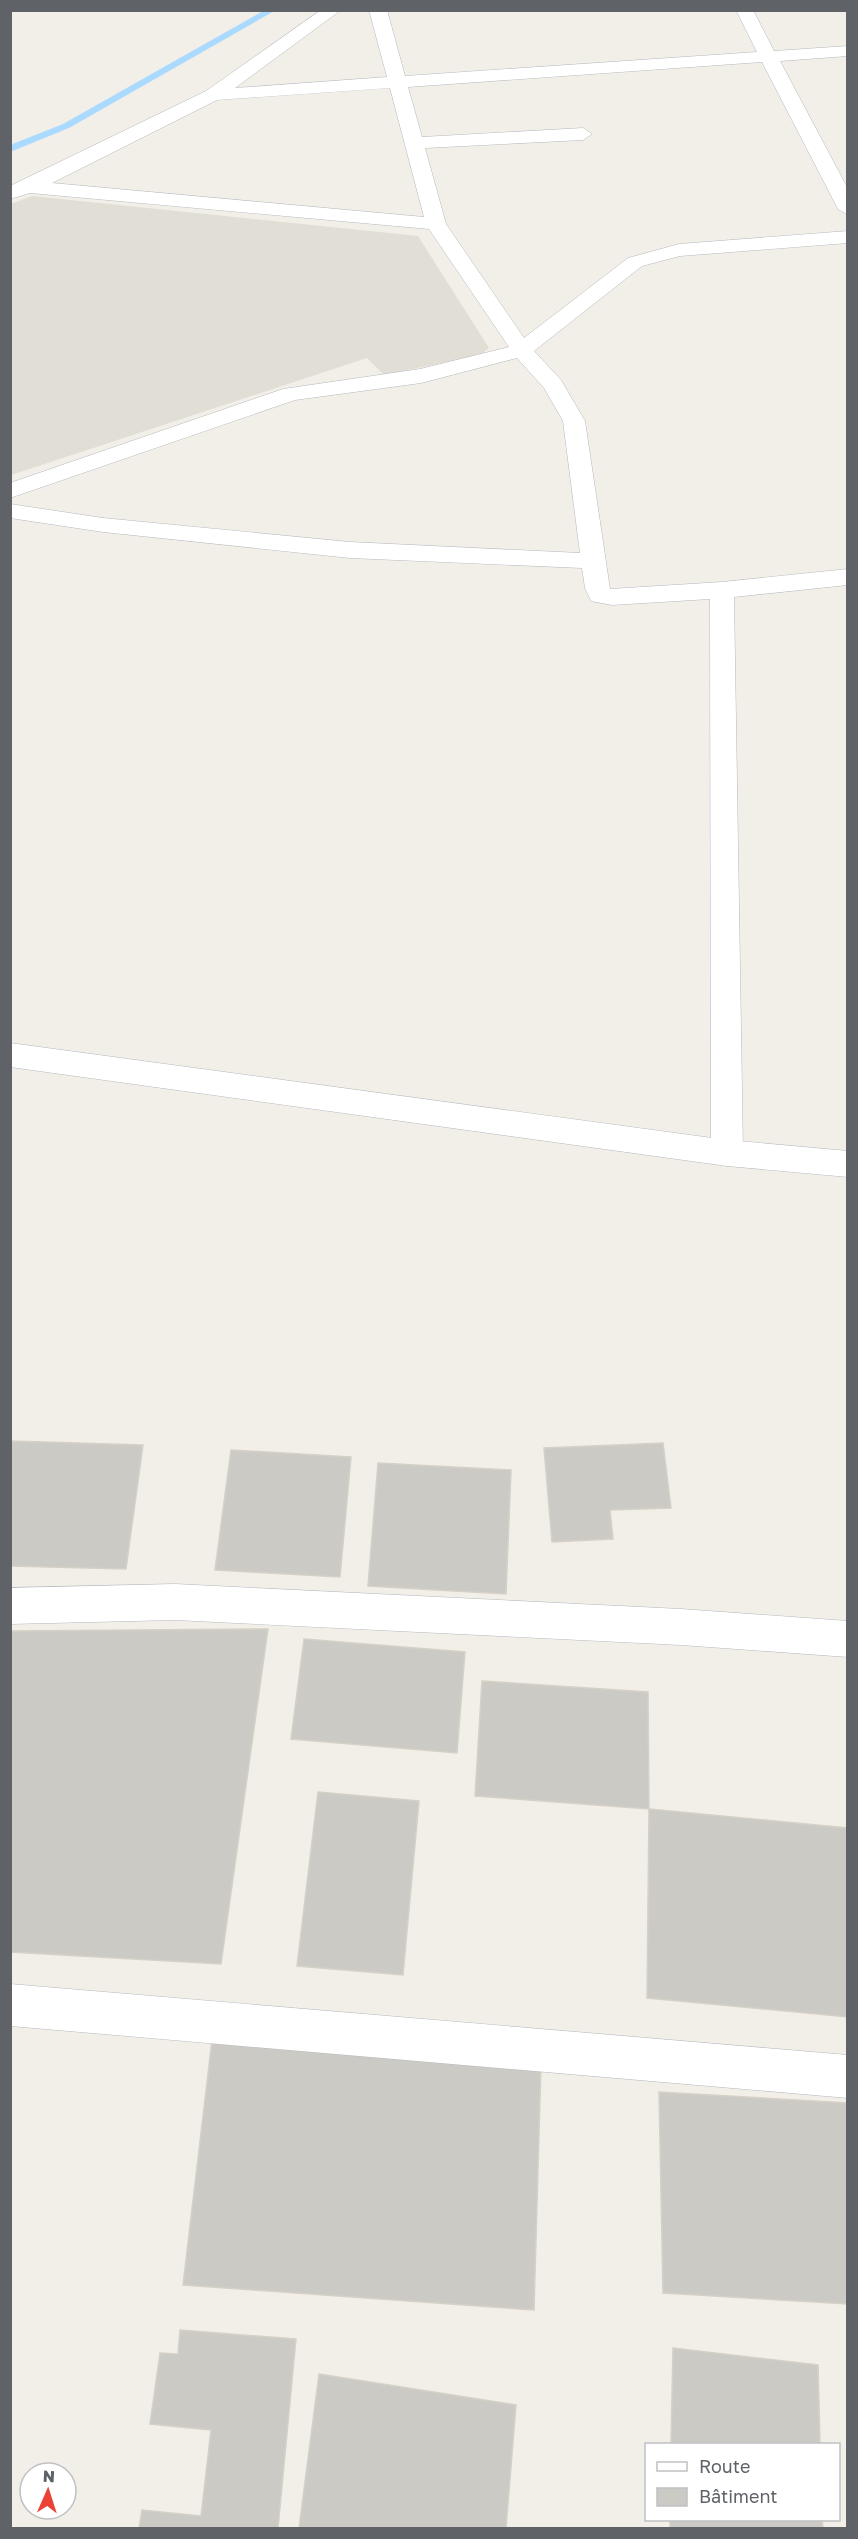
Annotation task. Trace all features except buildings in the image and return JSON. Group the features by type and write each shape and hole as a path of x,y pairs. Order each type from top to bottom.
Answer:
{"street":[{"path":"20,190 213,94 333,10"},
{"path":"378,10 416,143 436,224 464,269 522,350 553,385 574,421 597,588 600,595 612,597 722,590 848,577"},
{"path":"744,10 848,210"},
{"path":"213,94 848,51"},
{"path":"416,143 583,134"},
{"path":"20,190 436,224"},
{"path":"10,491 291,394 421,376 522,350 635,262 680,250 848,237"},
{"path":"10,511 103,525 350,550 594,561"},
{"path":"722,590 727,1153"},
{"path":"10,1055 727,1153 848,1164"},
{"path":"10,1606 175,1602 681,1627 848,1639"},
{"path":"10,2005 848,2077"}],"shaded area":[{"path":"32,196 418,236 489,348 480,355 384,375 367,358 11,475 11,204"}],"waterway":[{"path":"10,149 66,126 272,10"}]}
